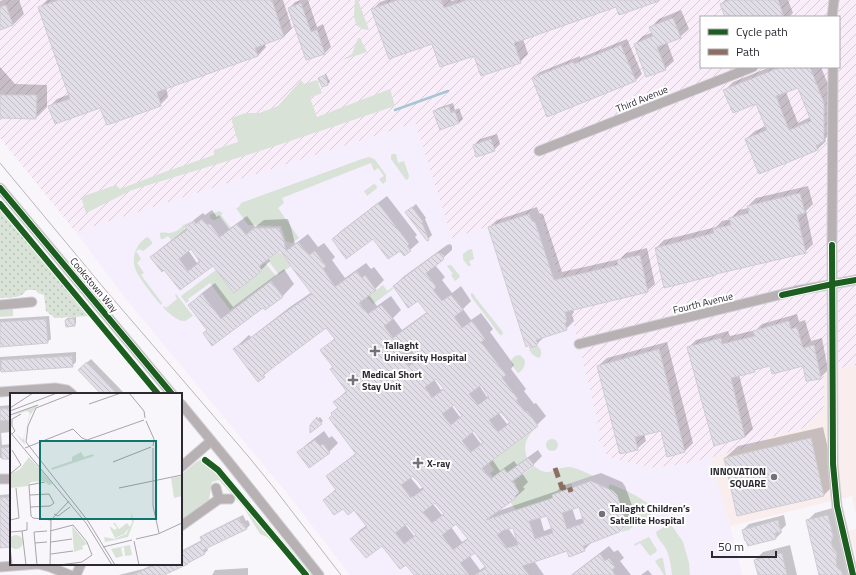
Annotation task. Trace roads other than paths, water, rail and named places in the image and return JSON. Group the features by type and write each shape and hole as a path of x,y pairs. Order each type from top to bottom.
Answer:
{"street":[{"path":"832,16 834,0"},
{"name":"Third Avenue","path":"539,151 750,68"},
{"path":"833,68 833,464 837,506 853,575"},
{"name":"Cookstown Way","path":"0,188 171,393"},
{"name":"Fourth Avenue","path":"579,344 795,291 856,280"},
{"path":"0,304 32,302"},
{"path":"0,392 55,388 66,390 70,393"},
{"path":"182,405 319,575"},
{"path":"182,467 211,441"},
{"path":"216,488 219,499"},
{"path":"182,525 219,499 230,499"},
{"path":"0,567 25,565"},
{"path":"42,565 70,575"},
{"path":"76,575 81,565"}],"waterway":[{"path":"395,110 448,91"}],"tram line":[{"path":"0,163 108,293 248,456 341,575"}],"place":[{"name":"Tallaght University Hospital","path":"375,351"},
{"name":"Medical Short Stay Unit","path":"353,380"},
{"name":"X-ray","path":"418,463"},
{"name":"INNOVATION SQUARE","path":"774,477"},
{"name":"Tallaght Children’s Satellite Hospital","path":"602,514"}]}
